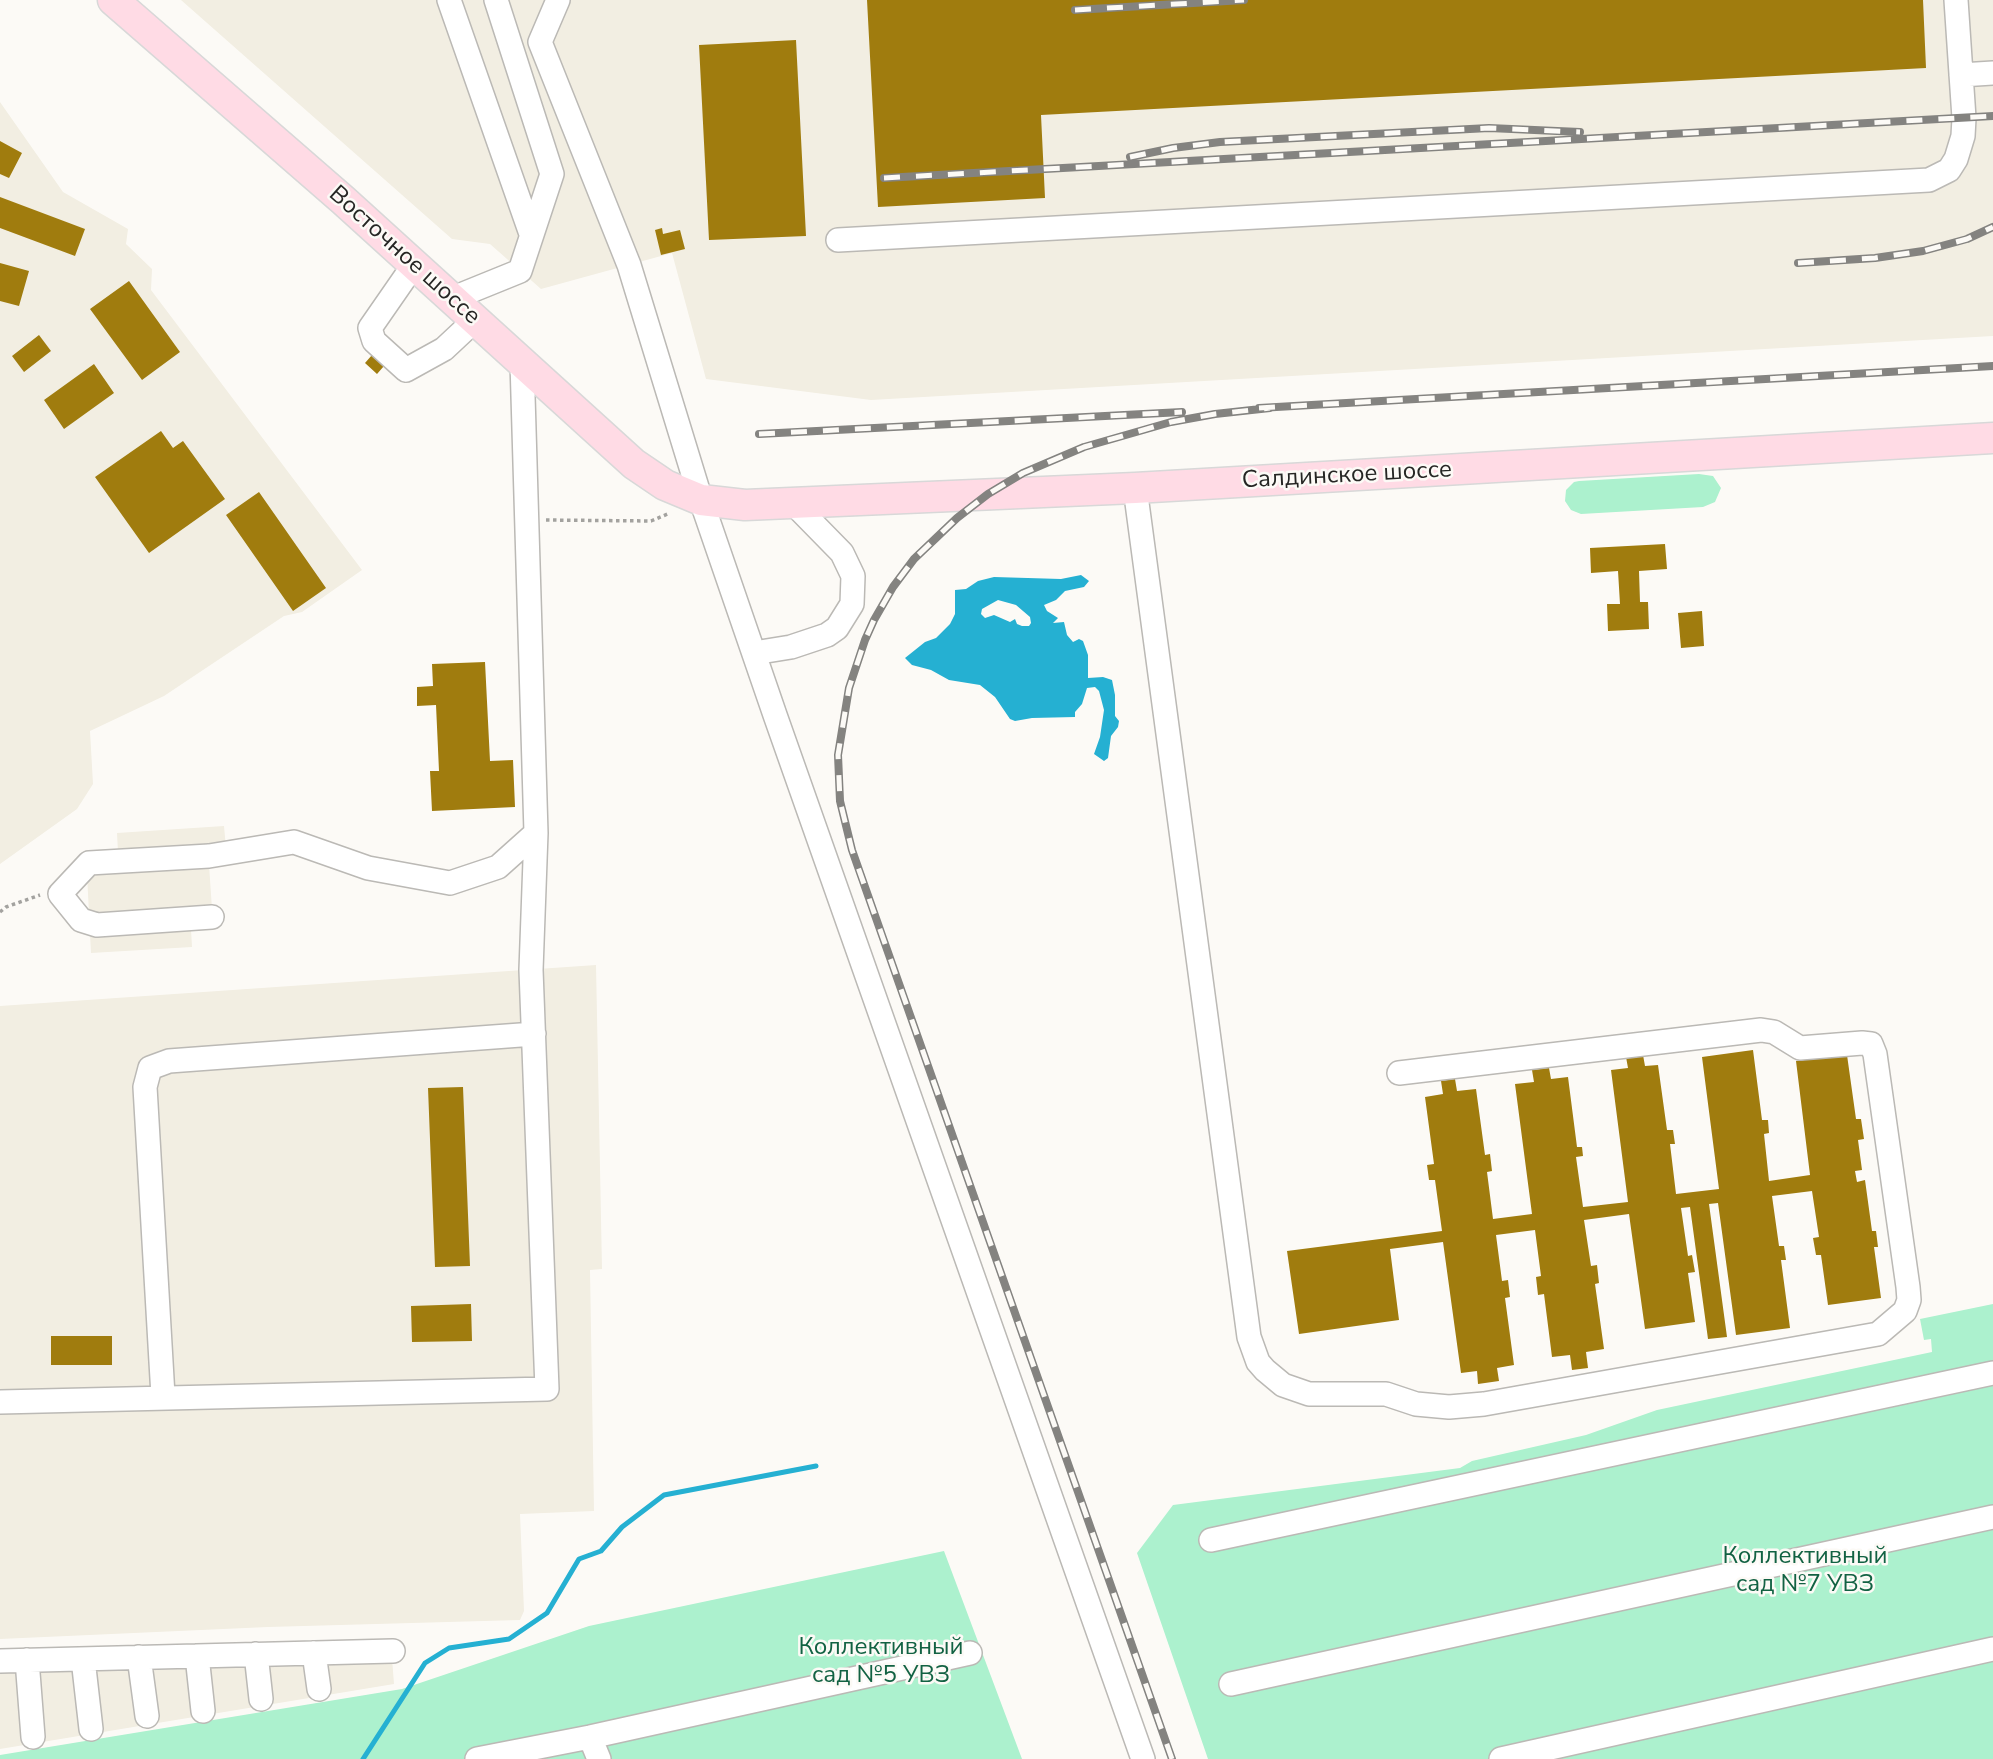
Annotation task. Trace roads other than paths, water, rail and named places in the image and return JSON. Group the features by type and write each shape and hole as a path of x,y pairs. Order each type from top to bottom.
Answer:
{"main road":[{"name":"Восточное шоссе","path":"113,0 343,200 634,464 665,485 701,500"},
{"name":"Салдинское шоссе","path":"701,500 745,505 1135,488 1993,438"}],"street":[{"path":"449,0 531,234"},
{"path":"452,299 520,271 552,174 496,0"},
{"path":"558,0 540,42 629,265 701,500 1143,1759"},
{"path":"838,240 1929,180 1949,170 1961,147 1964,118 1956,0"},
{"path":"1961,75 1993,73"},
{"path":"413,266 370,328 374,341 406,370 444,349 475,320"},
{"path":"0,1402 163,1396 547,1389 531,970 536,833 522,362"},
{"path":"1135,488 1249,1337 1258,1362 1265,1370 1283,1385 1309,1394 1385,1394 1416,1404 1449,1407 1484,1404 1878,1334 1905,1311 1909,1300 1908,1287 1875,1054 1871,1044 1800,1048 1774,1032 1761,1030 1399,1073"},
{"path":"754,653 791,647 827,635 837,628 852,604 853,576 848,564 831,541 793,503"},
{"path":"212,917 97,925 81,920 60,894 89,863 209,856 294,842 368,868 450,883 498,867 536,833"},
{"path":"163,1396 145,1087 150,1068 169,1061 534,1034"},
{"path":"1211,1540 1993,1373"},
{"path":"1231,1684 1993,1517"},
{"path":"1501,1759 1993,1649"},
{"path":"0,1661 393,1651"},
{"path":"314,1653 319,1689"},
{"path":"477,1759 590,1737 970,1653"},
{"path":"256,1654 261,1699"},
{"path":"197,1656 203,1711"},
{"path":"139,1657 147,1716"},
{"path":"83,1659 91,1729"},
{"path":"27,1660 33,1737"},
{"path":"590,1737 599,1759"}],"water":[{"path":"1081,575 1089,581 1084,587 1065,591 1056,600 1044,605 1047,611 1058,618 1053,623 1064,622 1067,635 1073,642 1079,639 1083,641 1088,655 1088,678 1103,677 1112,680 1115,716 1119,721 1111,736 1108,758 1104,761 1094,754 1104,710 1099,691 1095,687 1087,688 1075,717 1015,721 1010,719 995,697 980,685 949,680 931,670 912,665 905,658 925,642 936,638 950,624 955,614 955,590 966,589 978,581 994,577 1061,579","holes":["998,600 1016,605 1030,617 1029,626 1017,624 1015,619 1010,622 994,615 985,618 981,614 982,609"]}],"waterway":[{"path":"363,1759 425,1663 449,1648 509,1639 547,1613 579,1559 601,1551 622,1527 664,1495 816,1466"}],"railway":[{"path":"1075,10 1244,0"},
{"path":"884,178 1993,116"},
{"path":"1130,157 1220,142 1489,128 1580,132"},
{"path":"1798,263 1875,258 1923,251 1967,239 1993,227"},
{"path":"1259,408 1993,366"},
{"path":"1172,1759 852,850 840,801 838,755 849,688 874,620 893,587 914,559 957,518 988,494 1023,473 1084,447 1171,422 1270,408"},
{"path":"759,434 1182,412"}],"park label":[{"name":"Коллективный сад №7 УВЗ","path":"1805,1571"},
{"name":"Коллективный сад №5 УВЗ","path":"881,1662"}]}
